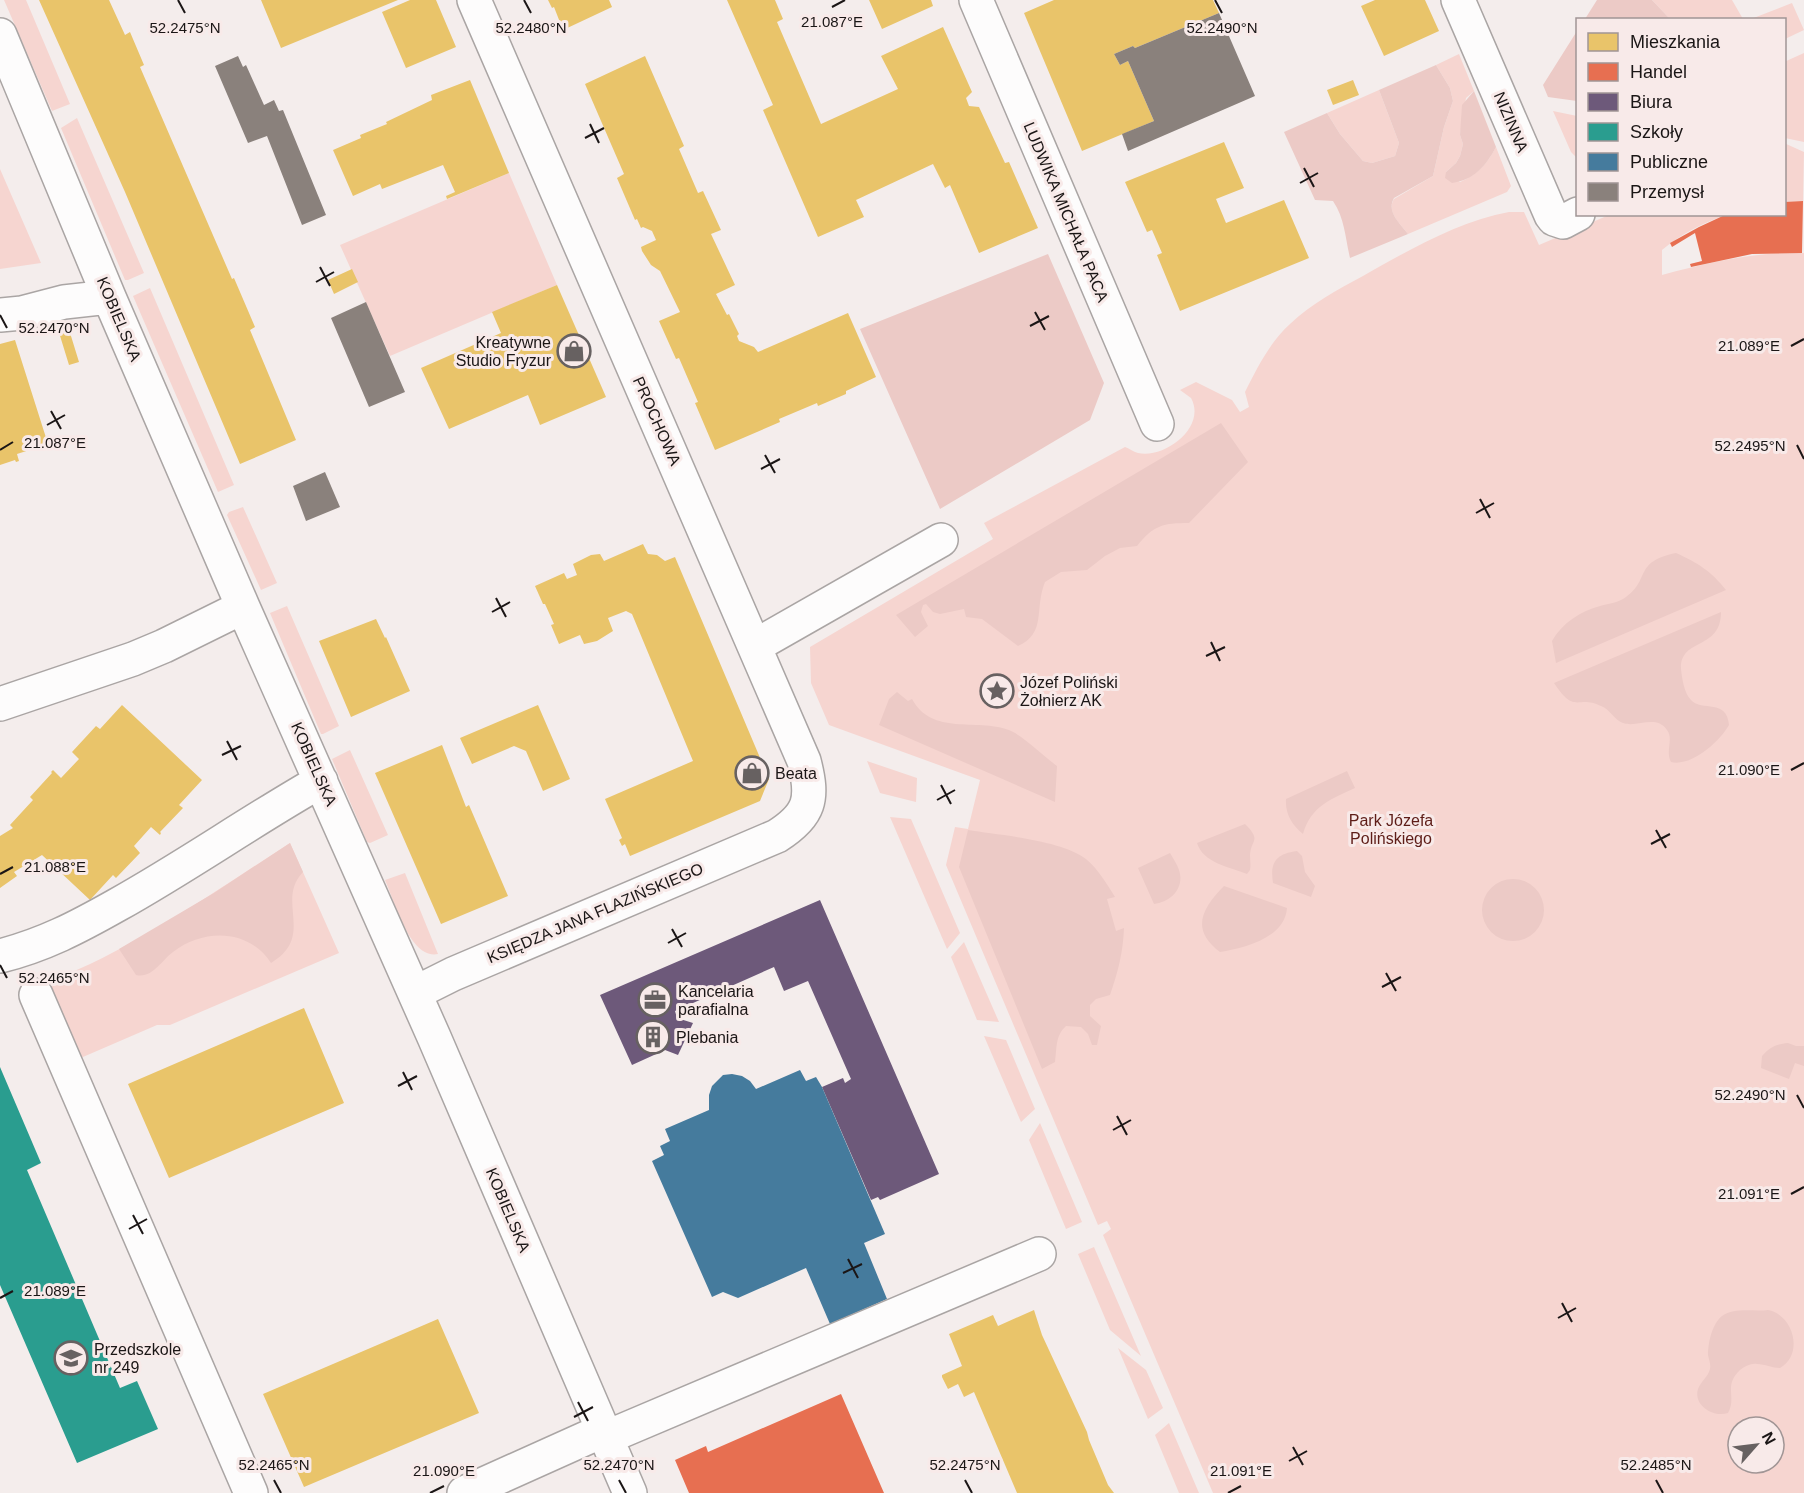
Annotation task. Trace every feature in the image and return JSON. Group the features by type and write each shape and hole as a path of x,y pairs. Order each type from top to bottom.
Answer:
{"street":[{"name":"PROCHOWA","path":"474,0 804,761 809,794 805,811 794,825 777,836"},
{"name":"LUDWIKA MICHAŁA PACA","path":"976,0 1157,424"},
{"name":"NIZINNA","path":"1458,0 1551,215 1554,219 1563,222 1576,215"},
{"name":"KOBIELSKA","path":"0,34 243,607 414,993 630,1493"},
{"path":"0,315 22,314 64,302 110,297"},
{"path":"755,646 941,540"},
{"path":"0,704 134,659 243,607"},
{"path":"0,956 65,934 150,887 321,781"},
{"name":"KSIĘDZA JANA FLAZIŃSKIEGO","path":"414,993 777,836"},
{"path":"36,995 251,1493"},
{"path":"464,1493 1039,1254"}],"green space":[{"path":"4,0 26,0 70,104 52,111"},
{"path":"1652,0 1732,0 1742,18 1669,18"},
{"path":"1792,3 1804,30 1786,39 1786,18 1754,18"},
{"path":"1804,53 1804,142 1786,138 1786,61"},
{"path":"1459,54 1474,91 1466,98 1460,135 1463,144 1460,156 1446,172 1460,182 1472,176 1489,159 1496,147 1511,186 1507,192 1408,234 1395,217 1392,204 1394,199 1433,176 1444,127 1453,101 1450,88 1436,65"},
{"path":"1379,90 1399,143 1395,156 1372,163 1363,161 1340,134 1327,113"},
{"path":"1553,111 1576,116 1576,157 1571,152"},
{"path":"77,118 144,273 128,280 125,280 61,128"},
{"path":"1786,144 1804,152 1803,201 1786,202"},
{"path":"0,169 41,263 0,269"},
{"path":"509,173 557,285 390,356 340,245"},
{"name":"Park Józefa Polińskiego","path":"1524,212 1539,245 1607,216 1724,216 1693,229 1662,250 1662,275 1732,259 1767,254 1804,253 1804,1493 1213,1493 1103,1235 1111,1229 1107,1221 1098,1225 946,865 955,827 968,829 980,780 829,725 811,683 810,647 993,539 984,523 1125,447 1149,454 1171,446 1181,439 1193,420 1194,409 1191,398 1180,390 1196,382 1232,400 1240,412 1249,407 1245,392 1254,374 1276,339 1298,317 1334,292 1415,247 1490,216"},
{"path":"150,288 234,485 218,492 133,296"},
{"path":"243,507 277,583 261,590 227,515"},
{"path":"287,606 339,726 323,734 321,734 270,613"},
{"path":"350,750 388,835 370,843 367,842 332,759"},
{"path":"867,761 917,778 916,802 880,793"},
{"path":"890,817 911,819 960,933 947,949"},
{"path":"290,843 339,953 170,1025 157,1025 76,1060 48,982 80,969 142,937"},
{"path":"405,873 438,954 428,953 419,948 398,914 385,880"},
{"path":"964,942 999,1022 977,1020 951,957"},
{"path":"984,1036 1006,1040 1035,1109 1021,1122"},
{"path":"1040,1123 1082,1222 1066,1229 1029,1140"},
{"path":"1094,1247 1141,1356 1110,1330 1078,1254"},
{"path":"1118,1348 1146,1370 1163,1408 1148,1419"},
{"path":"1169,1423 1199,1493 1179,1493 1155,1435"}],"shaded area":[{"path":"1597,0 1652,0 1669,18 1586,18"},
{"path":"1576,33 1576,101 1548,97 1543,85"},
{"path":"1436,65 1450,88 1453,101 1444,127 1433,176 1394,198 1392,203 1395,217 1408,234 1350,258 1337,208 1333,201 1315,200 1284,132 1327,113 1340,134 1363,161 1372,163 1395,156 1399,143 1379,90"},
{"path":"1474,91 1496,147 1478,171 1467,179 1452,183 1445,178 1446,172 1460,156 1463,144 1460,135 1462,105"},
{"path":"1048,254 1104,383 1090,420 940,509 860,329"},
{"path":"1221,423 1248,462 1189,523 1166,525 1154,529 1137,546 1120,548 1087,570 1061,572 1045,582 1036,627 1027,641 1018,646 982,619 966,617 964,609 940,614 933,612 926,604 923,605 921,612 928,626 915,637 896,615"},
{"path":"1676,553 1704,568 1726,590 1556,663 1552,641 1567,623 1586,611 1623,599 1634,590 1648,566 1654,561"},
{"path":"1721,612 1715,633 1687,652 1682,659 1681,669 1685,689 1691,700 1724,711 1729,725 1712,745 1688,761 1671,762 1669,734 1663,725 1652,722 1623,723 1601,706 1587,702 1572,702 1554,683"},
{"path":"897,692 908,701 912,699 931,718 956,724 996,727 1020,736 1057,766 1055,802 879,725 889,699"},
{"path":"1347,771 1355,788 1330,800 1317,810 1303,834 1290,819 1286,799"},
{"path":"1245,824 1254,837 1250,855 1250,870 1247,874 1211,860 1200,850 1197,843"},
{"path":"968,830 1030,839 1062,847 1086,859 1115,897 1107,899 1116,931 1124,928 1123,946 1110,995 1096,999 1090,1005 1090,1016 1101,1026 1097,1045 1092,1045 1088,1034 1081,1027 1066,1026 1058,1038 1055,1062 1042,1069 959,867"},
{"path":"290,843 303,872 295,883 294,930 284,953 271,963 262,952 238,938 212,936 185,944 152,972 136,975 119,949 214,893"},
{"path":"1297,851 1302,856 1305,872 1315,886 1311,897 1273,883 1273,865 1279,857"},
{"path":"1170,853 1179,870 1180,883 1171,897 1154,904 1138,868"},
{"path":"1507,879 1519,879 1535,888 1542,898 1544,910 1542,922 1535,932 1519,941 1507,941 1496,936 1487,927 1482,916 1482,904 1487,893 1496,884"},
{"path":"1224,886 1287,908 1285,918 1279,927 1262,940 1220,952 1205,936 1202,919 1210,902"},
{"path":"1788,1043 1804,1046 1804,1066 1795,1063 1789,1079 1761,1068 1762,1056 1765,1053 1774,1046"},
{"path":"1768,1310 1777,1313 1790,1327 1794,1345 1792,1354 1780,1368 1755,1364 1740,1370 1732,1381 1728,1413 1711,1412 1701,1405 1697,1395 1699,1386 1710,1369 1709,1345 1716,1324 1727,1313"}],"building: Mieszkania":[{"path":"39,0 109,0 125,35 130,32 144,65 140,67 255,327 250,330 296,440 240,464 125,192"},
{"path":"261,0 398,0 281,48"},
{"path":"410,0 436,0 456,47 406,68 382,12"},
{"path":"548,0 609,0 612,7 563,30 554,7 552,8"},
{"path":"727,0 775,0 783,19 777,22 821,124 898,89 881,56 943,27 972,92 966,98 969,106 979,107 1005,163 1009,162 1038,228 979,253 950,185 945,188 933,164 856,200 864,217 818,237 763,110 773,105"},
{"path":"869,0 931,0 933,6 882,29"},
{"path":"1054,0 1213,0 1219,13 1135,48 1133,46 1114,54 1120,65 1128,61 1154,121 1082,151 1024,13"},
{"path":"1375,0 1425,0 1439,31 1384,56 1361,6"},
{"path":"645,56 684,146 679,149 698,193 703,191 721,230 711,234 735,285 716,294 739,334 737,336 739,341 754,347 758,352 848,313 876,377 846,391 846,394 779,419 780,422 715,450 679,358 676,359 659,321 680,312 660,271 651,265 642,251 641,247 656,240 652,231 641,228 637,219 635,220 617,178 624,174 585,84"},
{"path":"470,80 509,173 447,199 446,196 455,192 443,165 382,189 380,184 353,196 333,150 361,138 360,135 387,124 386,122 432,100 431,95"},
{"path":"1353,80 1359,95 1333,105 1327,90"},
{"path":"1224,142 1244,188 1216,199 1226,223 1284,200 1309,258 1180,311 1157,255 1162,253 1152,230 1147,232 1125,182"},
{"path":"352,269 358,282 334,294 328,280"},
{"path":"557,285 606,397 540,425 528,395 449,429 421,368 501,333 492,312"},
{"path":"67,323 79,362 69,365 57,326"},
{"path":"15,340 48,444 17,454 19,461 15,460 0,465 0,344"},
{"path":"643,544 648,554 657,555 665,561 675,557 769,779 760,801 630,856 625,844 622,846 619,840 622,838 605,799 693,761 632,614 626,611 608,618 613,631 597,641 584,644 580,635 559,644 551,625 554,624 535,586 564,573 567,579 577,575 573,564 591,555 600,554 604,561"},
{"path":"376,619 410,691 351,717 319,641"},
{"path":"122,705 202,780 179,805 183,808 160,832 160,835 151,827 134,846 140,853 116,878 113,875 90,900 42,855 14,872 17,876 0,888 0,836 13,828 10,825 33,800 30,797 51,772 53,770 61,778 79,759 72,752 96,726 100,729"},
{"path":"538,705 570,779 543,791 526,751 514,746 472,764 460,738"},
{"path":"442,745 466,807 469,805 508,896 441,924 375,773"},
{"path":"304,1008 344,1103 169,1178 128,1084"},
{"path":"1034,1310 1042,1335 1087,1432 1108,1485 1114,1493 1017,1493 974,1392 964,1397 958,1384 948,1389 942,1377 962,1366 949,1334 993,1315 998,1326"},
{"path":"438,1319 479,1413 304,1487 263,1394"}],"building: Handel":[{"path":"1803,201 1802,253 1752,254 1691,267 1690,264 1702,261 1695,233 1672,247 1670,243 1723,216 1786,216 1786,202"},
{"path":"841,1394 884,1493 689,1493 675,1460 706,1446 708,1452"}],"building: Biura":[{"name":"Plebania","path":"820,900 939,1174 880,1200 878,1197 871,1200 822,1087 843,1078 845,1083 851,1079 808,981 784,991 774,967 675,1011 677,1018 693,1023 678,1055 665,1050 632,1065 600,995"}],"building: Szkoły":[{"path":"0,1067 41,1163 27,1170 120,1388 137,1381 158,1429 77,1463 0,1285"}],"building: Publiczne":[{"path":"800,1070 806,1081 816,1077 822,1087 885,1234 864,1243 887,1299 830,1324 806,1268 738,1298 723,1292 712,1297 652,1161 664,1155 660,1146 670,1141 665,1129 709,1110 709,1095 712,1086 723,1075 742,1076 756,1089"}],"building: Przemysł":[{"path":"1219,13 1255,96 1128,151 1122,134 1154,121 1128,61 1120,65 1114,54 1133,46 1135,48"},
{"path":"238,56 243,67 246,65 264,105 274,100 279,111 283,110 326,215 302,225 267,136 248,143 215,66"},
{"path":"366,302 405,392 369,407 331,318"},
{"path":"325,472 340,507 306,521 293,486"}],"place":[{"name":"Kreatywne Studio Fryzur","path":"574,351"},
{"name":"Józef Poliński Żołnierz AK","path":"997,691"},
{"name":"Beata","path":"752,773"},
{"name":"Kancelaria parafialna","path":"655,1000"},
{"name":"Plebania","path":"653,1037"},
{"name":"Przedszkole nr 249","path":"71,1358"}]}
